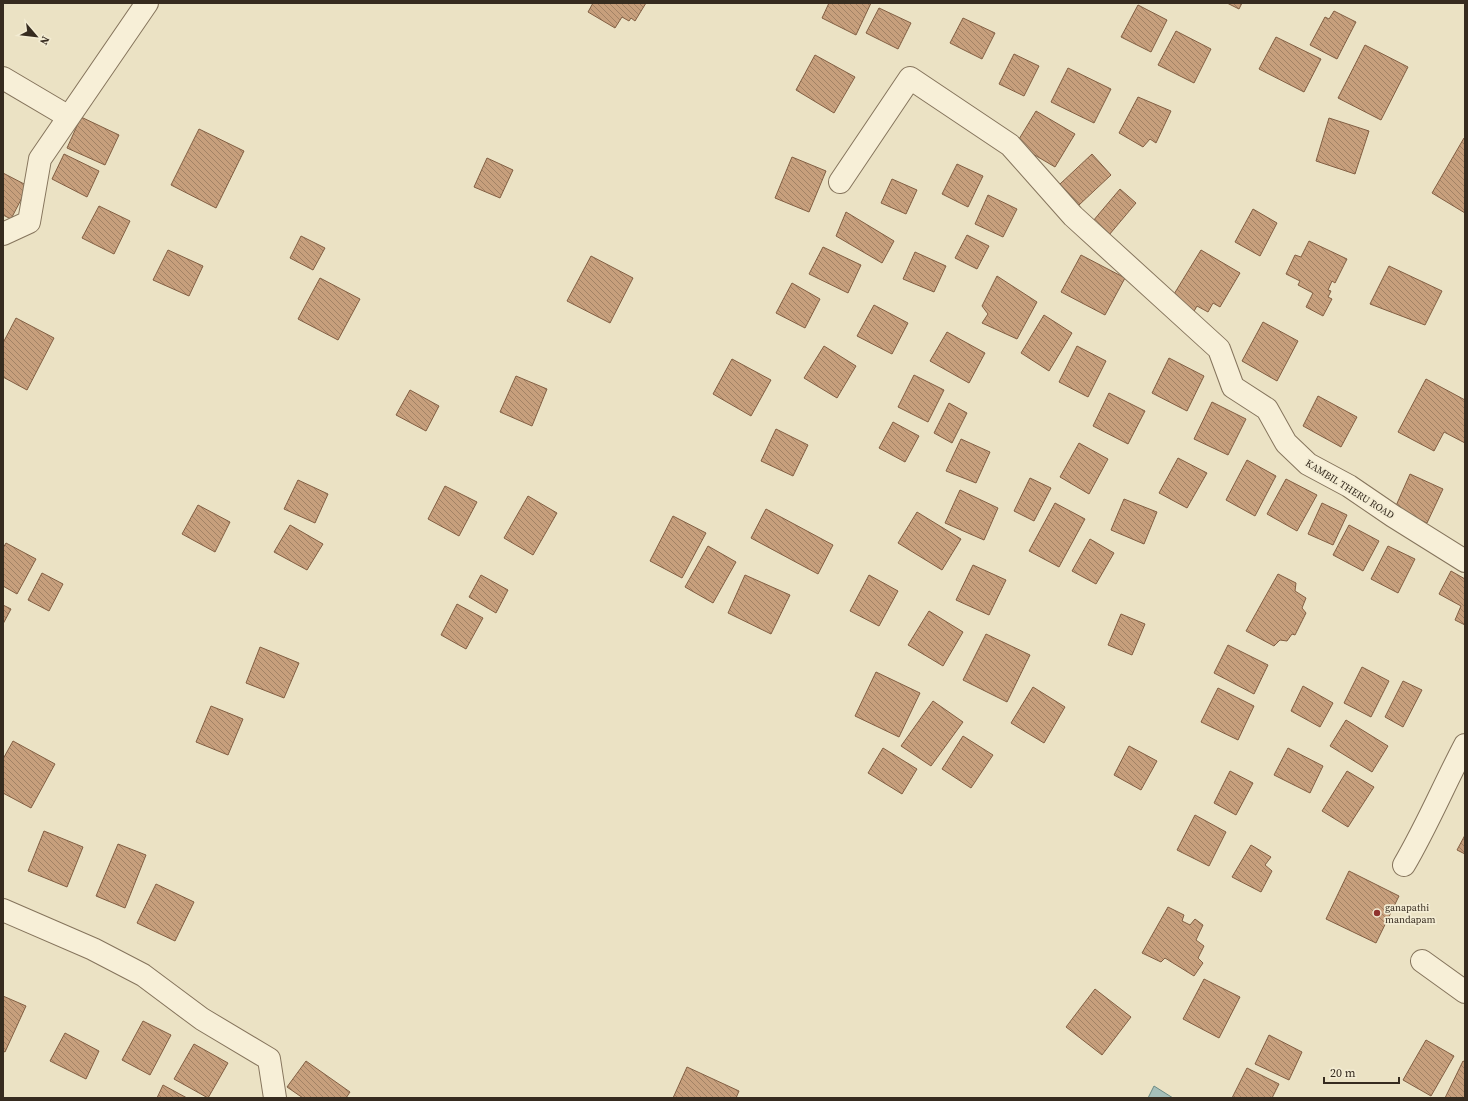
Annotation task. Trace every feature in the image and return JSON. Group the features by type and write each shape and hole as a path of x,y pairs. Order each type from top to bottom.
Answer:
{"street":[{"path":"3,234 29,222 40,159 147,3"},
{"path":"3,78 68,118"},
{"name":"KAMBIL THERU ROAD","path":"840,182 910,78 1010,145 1073,216 1219,349 1233,387 1267,409 1286,443 1308,464 1350,486 1393,516 1465,561"},
{"path":"1404,865 1422,835 1450,773 1465,745"},
{"path":"3,910 93,949 144,975 202,1019 269,1059 275,1098"},
{"path":"1422,961 1465,992"}],"water":[{"path":"1154,1086 1173,1098 1148,1098"}],"building":[{"path":"593,3 646,3 635,21 631,18 629,21 622,17 615,28 588,12"},
{"path":"829,3 871,3 856,35 822,18"},
{"path":"1227,3 1242,3 1239,9"},
{"path":"1138,5 1167,20 1151,52 1121,37"},
{"path":"879,8 911,23 898,49 866,33"},
{"path":"1334,11 1356,22 1337,59 1310,45 1325,17 1329,19"},
{"path":"963,18 995,33 982,59 950,43"},
{"path":"1176,31 1211,49 1194,83 1158,65"},
{"path":"1276,37 1321,59 1304,92 1259,69"},
{"path":"1365,45 1408,67 1381,120 1338,98"},
{"path":"1014,54 1039,66 1024,96 999,84"},
{"path":"815,55 855,77 834,113 796,90"},
{"path":"1068,68 1111,89 1094,123 1051,102"},
{"path":"1138,97 1171,111 1156,143 1150,139 1143,147 1119,133"},
{"path":"1036,111 1075,134 1055,167 1016,144"},
{"path":"81,117 119,135 105,165 67,148"},
{"path":"1329,118 1369,131 1355,174 1316,161"},
{"path":"199,129 244,151 216,208 171,185"},
{"path":"1464,138 1465,139 1465,213 1432,193"},
{"path":"64,154 99,171 87,197 52,179"},
{"path":"1092,154 1111,175 1079,205 1060,184"},
{"path":"792,157 826,171 809,212 775,198"},
{"path":"487,158 513,170 500,198 474,187"},
{"path":"957,164 983,176 968,207 942,194"},
{"path":"3,173 28,186 11,219 3,215"},
{"path":"892,179 917,190 906,214 881,203"},
{"path":"1120,189 1136,203 1109,235 1093,221"},
{"path":"988,195 1017,209 1003,237 975,224"},
{"path":"99,206 130,221 114,254 82,238"},
{"path":"1253,209 1277,223 1260,256 1235,242"},
{"path":"846,212 894,241 882,263 836,236"},
{"path":"967,235 989,246 977,269 955,258"},
{"path":"301,236 325,248 313,270 290,258"},
{"path":"1309,241 1347,259 1335,283 1332,281 1328,290 1331,291 1328,297 1332,299 1323,316 1306,307 1313,293 1298,285 1300,281 1286,274 1295,255 1301,257"},
{"path":"823,247 861,265 848,293 809,274"},
{"path":"168,250 203,266 189,296 153,280"},
{"path":"1201,250 1240,273 1220,307 1213,303 1208,312 1197,306 1193,313 1171,299"},
{"path":"915,252 946,266 934,292 903,279"},
{"path":"1081,255 1125,278 1105,315 1061,292"},
{"path":"591,256 633,278 610,323 567,301"},
{"path":"1389,266 1442,291 1425,325 1370,304"},
{"path":"997,276 1037,302 1017,339 982,323 988,314 982,306"},
{"path":"320,278 360,299 338,340 298,319"},
{"path":"792,283 820,299 805,328 776,313"},
{"path":"874,305 908,323 892,354 857,336"},
{"path":"1044,315 1072,333 1049,371 1021,353"},
{"path":"16,318 54,338 27,390 3,377 3,343"},
{"path":"1263,322 1298,341 1277,381 1242,361"},
{"path":"947,332 985,353 969,383 930,361"},
{"path":"824,346 856,366 837,398 804,378"},
{"path":"1077,346 1106,361 1088,397 1059,382"},
{"path":"1169,358 1204,376 1187,411 1152,393"},
{"path":"732,359 771,380 751,416 713,394"},
{"path":"914,375 944,390 928,422 898,407"},
{"path":"516,376 547,389 532,426 500,412"},
{"path":"1426,379 1465,400 1465,443 1444,432 1434,451 1398,432"},
{"path":"410,390 439,406 426,431 396,415"},
{"path":"1109,393 1145,411 1128,444 1093,426"},
{"path":"1318,396 1357,417 1341,447 1303,426"},
{"path":"1212,402 1246,419 1228,455 1194,439"},
{"path":"949,403 967,413 952,443 934,433"},
{"path":"893,422 919,436 905,462 879,448"},
{"path":"776,429 808,445 793,476 761,461"},
{"path":"961,439 990,452 976,483 946,471"},
{"path":"1079,443 1108,459 1089,494 1060,477"},
{"path":"1178,458 1207,473 1187,508 1159,493"},
{"path":"1247,460 1276,476 1255,516 1226,500"},
{"path":"1410,474 1443,489 1427,523 1395,508"},
{"path":"1030,478 1051,488 1034,521 1014,511"},
{"path":"1286,479 1317,495 1297,531 1267,514"},
{"path":"298,480 328,494 315,523 284,509"},
{"path":"445,486 477,502 459,536 428,519"},
{"path":"960,490 998,508 984,540 945,523"},
{"path":"528,496 557,513 533,555 504,538"},
{"path":"1124,499 1157,512 1144,544 1111,530"},
{"path":"1055,503 1085,519 1059,567 1029,551"},
{"path":"1322,503 1347,515 1333,545 1308,534"},
{"path":"198,505 230,522 215,552 182,534"},
{"path":"766,509 833,545 818,574 751,538"},
{"path":"917,512 961,539 942,570 898,543"},
{"path":"673,516 706,533 682,578 650,561"},
{"path":"290,525 323,544 307,570 274,552"},
{"path":"1349,525 1379,541 1363,571 1333,555"},
{"path":"1090,539 1114,553 1096,584 1072,571"},
{"path":"6,543 36,559 17,594 3,586 3,548"},
{"path":"708,546 736,562 713,603 685,587"},
{"path":"1388,546 1415,559 1398,593 1371,579"},
{"path":"973,565 1006,580 989,615 956,600"},
{"path":"1451,571 1465,579 1465,625 1455,620 1461,606 1439,594"},
{"path":"42,573 63,584 49,611 28,600"},
{"path":"1278,574 1296,583 1295,591 1306,598 1302,608 1306,613 1295,635 1292,634 1287,641 1280,640 1274,646 1246,631"},
{"path":"481,575 508,590 496,613 469,597"},
{"path":"745,575 790,595 771,634 728,613"},
{"path":"869,575 898,591 879,626 850,611"},
{"path":"457,604 483,618 466,649 441,635"},
{"path":"3,605 11,609 3,624"},
{"path":"929,611 963,632 943,666 908,645"},
{"path":"1121,614 1145,624 1132,655 1108,645"},
{"path":"986,634 1030,655 1007,702 963,680"},
{"path":"1228,645 1268,665 1254,694 1214,673"},
{"path":"260,647 299,663 284,698 246,683"},
{"path":"1362,667 1389,681 1371,717 1344,703"},
{"path":"876,672 920,693 899,737 855,716"},
{"path":"1403,681 1422,690 1403,727 1385,717"},
{"path":"1303,686 1333,703 1320,727 1291,711"},
{"path":"1033,687 1065,707 1044,743 1011,723"},
{"path":"1218,688 1254,706 1238,740 1201,722"},
{"path":"933,701 963,722 931,766 901,746"},
{"path":"211,706 243,719 228,755 196,742"},
{"path":"1346,720 1388,746 1372,772 1330,746"},
{"path":"963,736 993,755 971,788 942,769"},
{"path":"13,741 55,764 31,808 3,793 3,759"},
{"path":"1129,746 1157,761 1141,790 1114,775"},
{"path":"883,748 917,769 902,794 868,773"},
{"path":"1288,748 1323,766 1310,793 1274,775"},
{"path":"1230,771 1253,783 1236,815 1214,803"},
{"path":"1347,771 1374,787 1348,827 1322,811"},
{"path":"1195,815 1226,832 1209,866 1177,850"},
{"path":"44,831 83,847 67,887 28,871"},
{"path":"1465,835 1465,854 1457,850"},
{"path":"118,844 146,855 125,908 96,896"},
{"path":"1251,845 1271,857 1265,865 1272,871 1261,892 1232,877"},
{"path":"1349,871 1399,896 1376,943 1326,919"},
{"path":"156,884 194,902 175,941 137,923"},
{"path":"1168,907 1184,915 1182,921 1190,925 1195,919 1203,925 1196,940 1204,946 1198,958 1203,963 1194,976 1165,958 1161,962 1142,953"},
{"path":"1204,979 1240,997 1219,1038 1183,1019"},
{"path":"1095,989 1131,1017 1102,1055 1066,1027"},
{"path":"3,996 26,1006 5,1052 3,1051"},
{"path":"143,1021 171,1035 150,1075 122,1060"},
{"path":"65,1033 99,1051 86,1079 50,1061"},
{"path":"1269,1035 1302,1052 1289,1080 1255,1064"},
{"path":"1426,1040 1454,1056 1431,1096 1403,1080"},
{"path":"194,1044 228,1063 208,1098 174,1079"},
{"path":"306,1061 350,1092 346,1098 303,1098 287,1087"},
{"path":"1463,1061 1465,1062 1465,1098 1445,1098"},
{"path":"687,1067 739,1091 736,1098 673,1098"},
{"path":"1247,1068 1279,1084 1272,1098 1232,1098"},
{"path":"163,1085 187,1098 157,1098"}],"place":[{"name":"ganapathi mandapam","path":"1377,913"}]}
